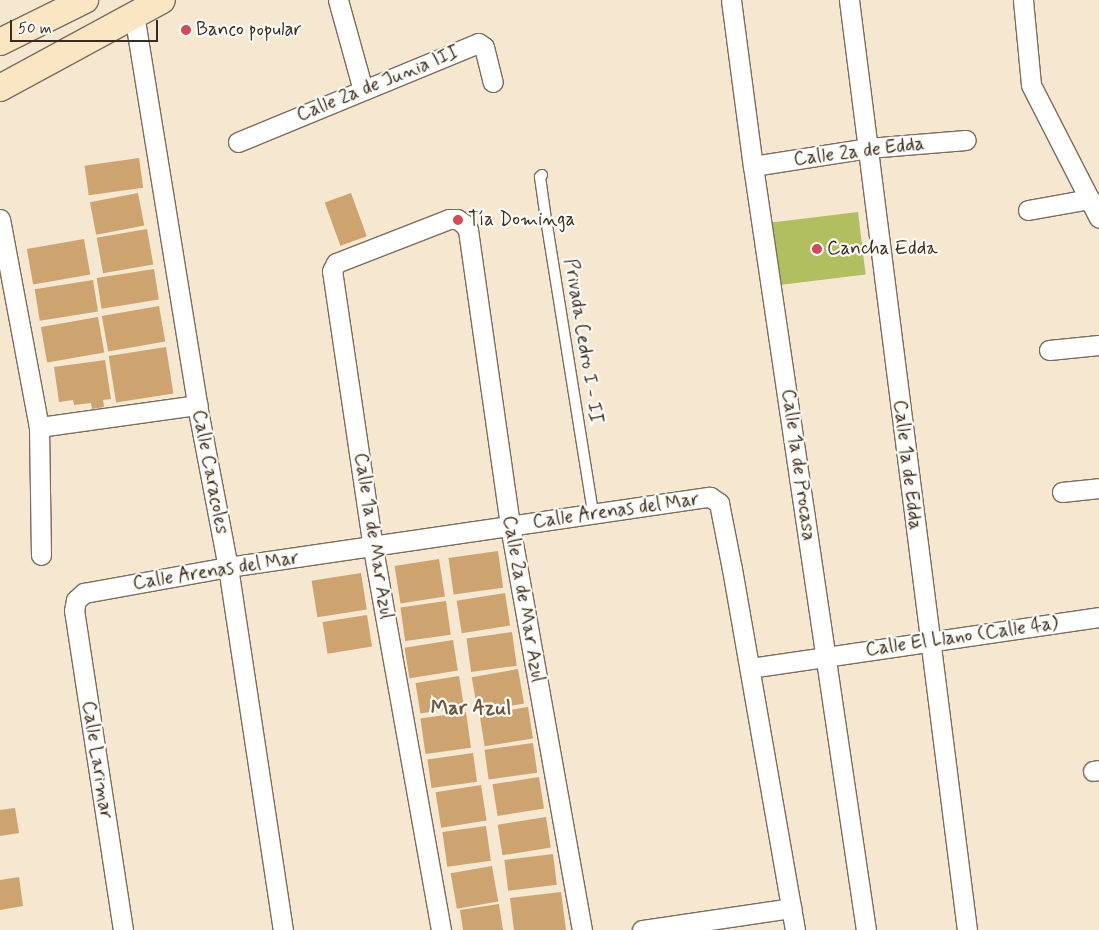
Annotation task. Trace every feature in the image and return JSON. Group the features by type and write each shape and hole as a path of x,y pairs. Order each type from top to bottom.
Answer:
{"main road":[{"path":"0,42 85,0"},
{"path":"0,88 162,0"}],"street":[{"path":"338,0 363,90"},
{"name":"Calle 1a de Procasa","path":"731,0 753,166 866,930"},
{"name":"Calle 1a de Edda","path":"849,0 967,930"},
{"path":"1023,0 1031,85 1099,218"},
{"name":"Calle Caracoles","path":"134,14 197,404 228,567 283,930"},
{"name":"Calle 2a de Junia III","path":"238,142 478,44 484,47 493,82"},
{"name":"Calle 2a de Edda","path":"753,166 868,148 966,140"},
{"path":"1028,210 1090,199"},
{"path":"0,219 39,426 41,555"},
{"name":"Calle 2a de Mar Azul","path":"450,219 457,219 468,230 510,526 582,930"},
{"name":"Calle 1a de Mar Azul","path":"441,930 374,548 332,271 336,263 450,219"},
{"path":"1049,350 1099,345"},
{"path":"39,426 197,404"},
{"path":"1062,492 1099,488"},
{"name":"Calle Arenas del Mar","path":"84,593 228,567 374,548 593,513 710,497 716,499 732,569 795,930"},
{"name":"Calle Larimar","path":"84,593 76,600 74,611 123,930"},
{"name":"Calle El Llano (Calle 4a)","path":"750,668 1099,618"},
{"path":"642,930 791,908"}],"lane":[{"name":"Privada Cedro I - II","path":"542,175 540,177 546,219 593,513"}],"green space":[{"name":"Cancha Edda","path":"858,212 866,275 775,286 768,223"}],"building":[{"path":"139,158 143,188 89,195 85,166"},
{"path":"138,193 144,225 96,235 90,202"},
{"path":"351,193 367,236 340,246 325,203"},
{"path":"147,229 153,264 103,273 97,238"},
{"path":"84,239 90,274 33,285 27,249"},
{"path":"154,269 159,300 102,309 97,278"},
{"path":"93,280 98,312 40,321 35,289"},
{"path":"159,306 165,341 108,352 102,316"},
{"path":"98,317 104,352 47,363 41,327"},
{"path":"166,347 173,393 116,402 109,356"},
{"path":"105,360 111,399 103,400 104,407 92,409 91,403 74,405 73,400 59,402 54,367"},
{"path":"498,551 503,588 454,595 448,558"},
{"path":"439,559 445,597 400,604 395,566"},
{"path":"361,573 367,610 317,617 312,581"},
{"path":"505,593 510,626 462,633 457,601"},
{"path":"446,601 451,635 405,641 400,607"},
{"path":"367,615 372,647 328,654 323,622"},
{"path":"512,632 517,666 471,672 466,638"},
{"path":"453,640 458,671 409,678 405,648"},
{"path":"518,669 524,703 478,712 472,677"},
{"path":"459,676 464,707 420,714 416,683"},
{"path":"528,707 533,739 485,746 480,715"},
{"path":"466,712 471,748 425,754 420,718"},
{"path":"533,743 537,773 489,780 484,750"},
{"path":"473,753 477,782 431,788 427,759"},
{"path":"539,777 544,809 498,816 493,784"},
{"path":"481,785 487,821 441,828 436,792"},
{"path":"15,808 19,833 0,836 0,810"},
{"path":"546,817 551,848 502,855 498,825"},
{"path":"486,826 491,861 447,867 442,832"},
{"path":"553,854 557,885 508,891 504,860"},
{"path":"492,866 498,901 457,909 451,873"},
{"path":"19,877 23,906 0,910 0,880"},
{"path":"561,892 566,930 514,930 510,898"},
{"path":"499,904 503,930 463,930 460,910"}],"place":[{"name":"Banco popular","path":"186,30"},
{"name":"Tía Dominga","path":"458,220"},
{"name":"Cancha Edda","path":"817,249"}],"district":[{"name":"Mar Azul","path":"471,708"}]}
